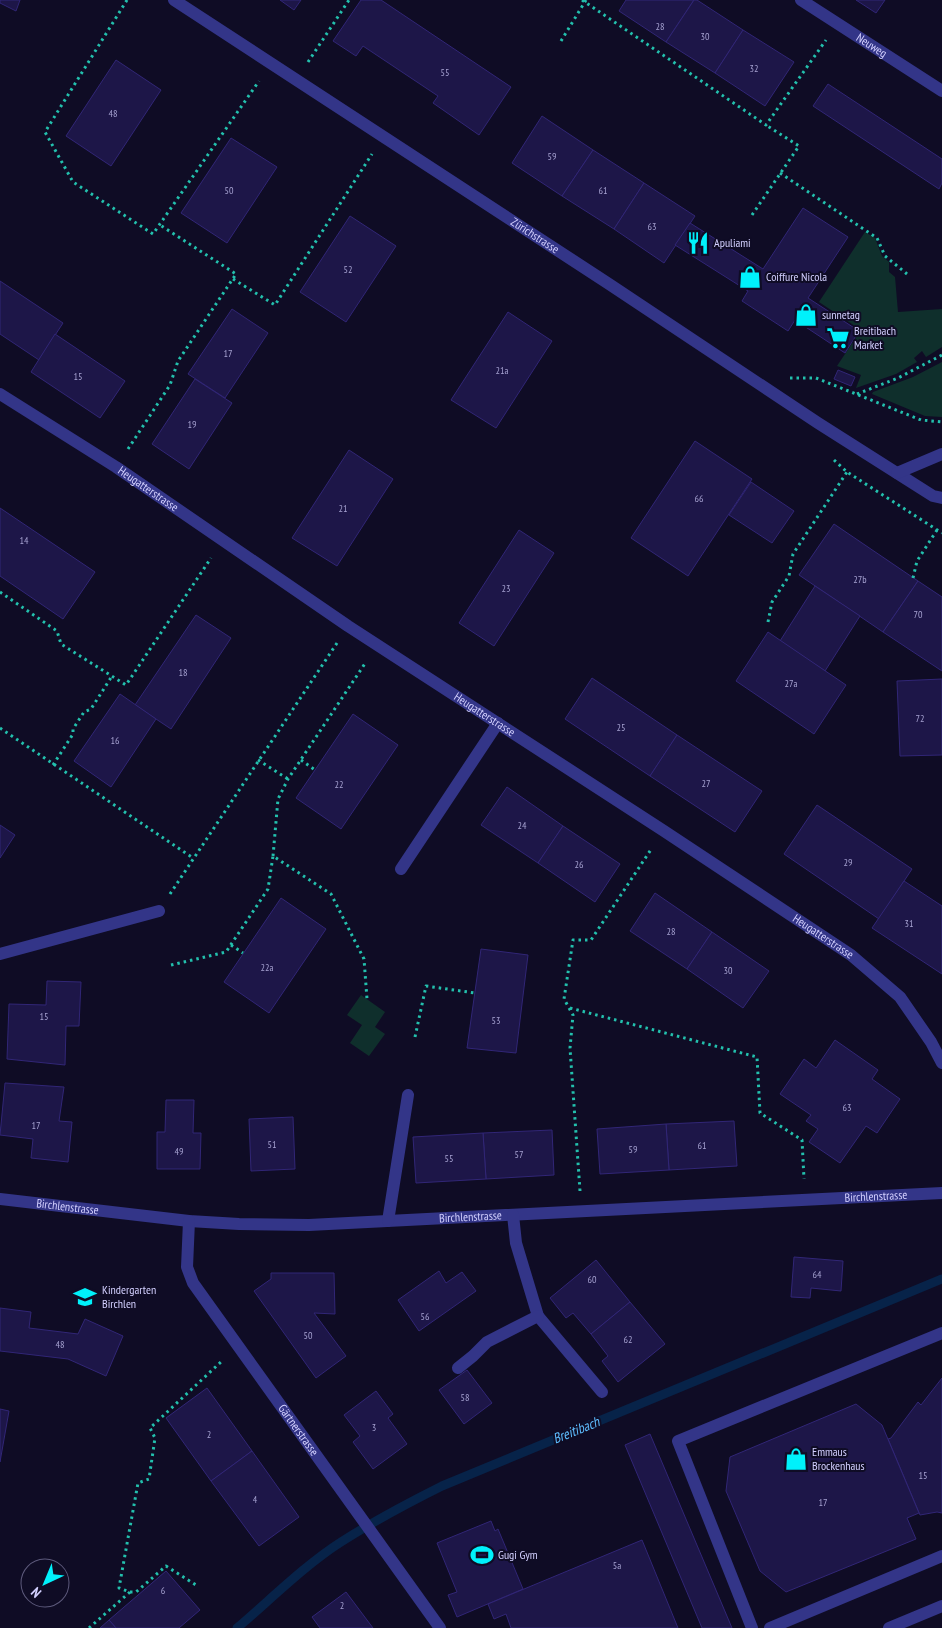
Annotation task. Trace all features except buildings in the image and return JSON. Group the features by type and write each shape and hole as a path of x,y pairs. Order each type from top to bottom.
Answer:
{"street":[{"name":"Zürichstrasse","path":"174,0 897,473 933,496 942,498"},
{"name":"Neuweg","path":"802,0 942,91"},
{"name":"Heugatterstrasse","path":"0,394 116,467 348,626 851,955 900,997 931,1042 942,1063"},
{"path":"897,473 942,454"},
{"path":"401,869 498,723"},
{"path":"0,954 159,911"},
{"path":"388,1221 408,1095"},
{"name":"Birchlenstrasse","path":"0,1199 189,1221 309,1225 942,1193"},
{"path":"513,1214 516,1243 538,1316 602,1392"},
{"name":"Gärtnerstrasse","path":"189,1221 187,1267 193,1283 440,1628"},
{"path":"458,1368 487,1342 538,1316"},
{"path":"752,1628 678,1441 942,1334"},
{"path":"770,1628 942,1556"},
{"path":"890,1628 942,1606"}],"path":[{"path":"127,0 44,132 73,182 153,234 271,64"},
{"path":"297,81 349,0"},
{"path":"561,41 584,1 799,146 752,215"},
{"path":"766,125 837,24"},
{"path":"233,278 275,305 383,137"},
{"path":"780,174 877,238 885,256 907,274"},
{"path":"116,467 170,385 178,361 236,274 160,225"},
{"path":"858,394 898,378 942,355"},
{"path":"787,377 816,378 921,420 942,422"},
{"path":"768,622 772,602 789,576 793,554 847,472"},
{"path":"913,578 917,562 937,530"},
{"path":"0,592 57,631 61,644 126,685 223,541"},
{"path":"159,911 348,626"},
{"path":"171,965 226,952 268,889 278,799 288,779 378,645"},
{"path":"53,765 73,734 73,729 84,712 91,709 112,676"},
{"path":"0,728 193,858"},
{"path":"258,760 288,779"},
{"path":"301,760 315,770"},
{"path":"581,1211 570,1048 573,1015 564,999 573,940 591,940 664,831"},
{"path":"273,856 331,894 364,959 367,999"},
{"path":"231,945 243,953"},
{"path":"415,1037 426,986 475,992"},
{"path":"569,1008 757,1057 760,1113 802,1140 805,1201"},
{"path":"196,1585 166,1566 136,1592 119,1588 138,1483 149,1480 156,1438 150,1428 237,1346"},
{"path":"89,1628 130,1592"}],"green space":[{"path":"865,232 875,238 882,256 889,262 889,272 895,277 898,312 942,309 942,347 926,357 922,351 914,358 917,362 896,374 856,388 861,375 837,366 861,330 819,302"},
{"path":"942,362 942,417 925,416 872,394 913,377"},
{"path":"361,995 385,1012 375,1027 385,1034 369,1056 350,1043 362,1025 347,1015"}],"waterway":[{"name":"Breitibach","path":"237,1628 328,1551 353,1534 442,1486 942,1279"}],"place":[{"name":"Apuliami","path":"698,243"},
{"name":"Coiffure Nicola","path":"750,277"},
{"name":"sunnetag","path":"806,315"},
{"name":"Breitibach Market","path":"838,338"},
{"name":"Kindergarten Birchlen","path":"85,1297"},
{"name":"Emmaus Brockenhaus","path":"796,1459"},
{"name":"Gugi Gym","path":"482,1555"}]}
